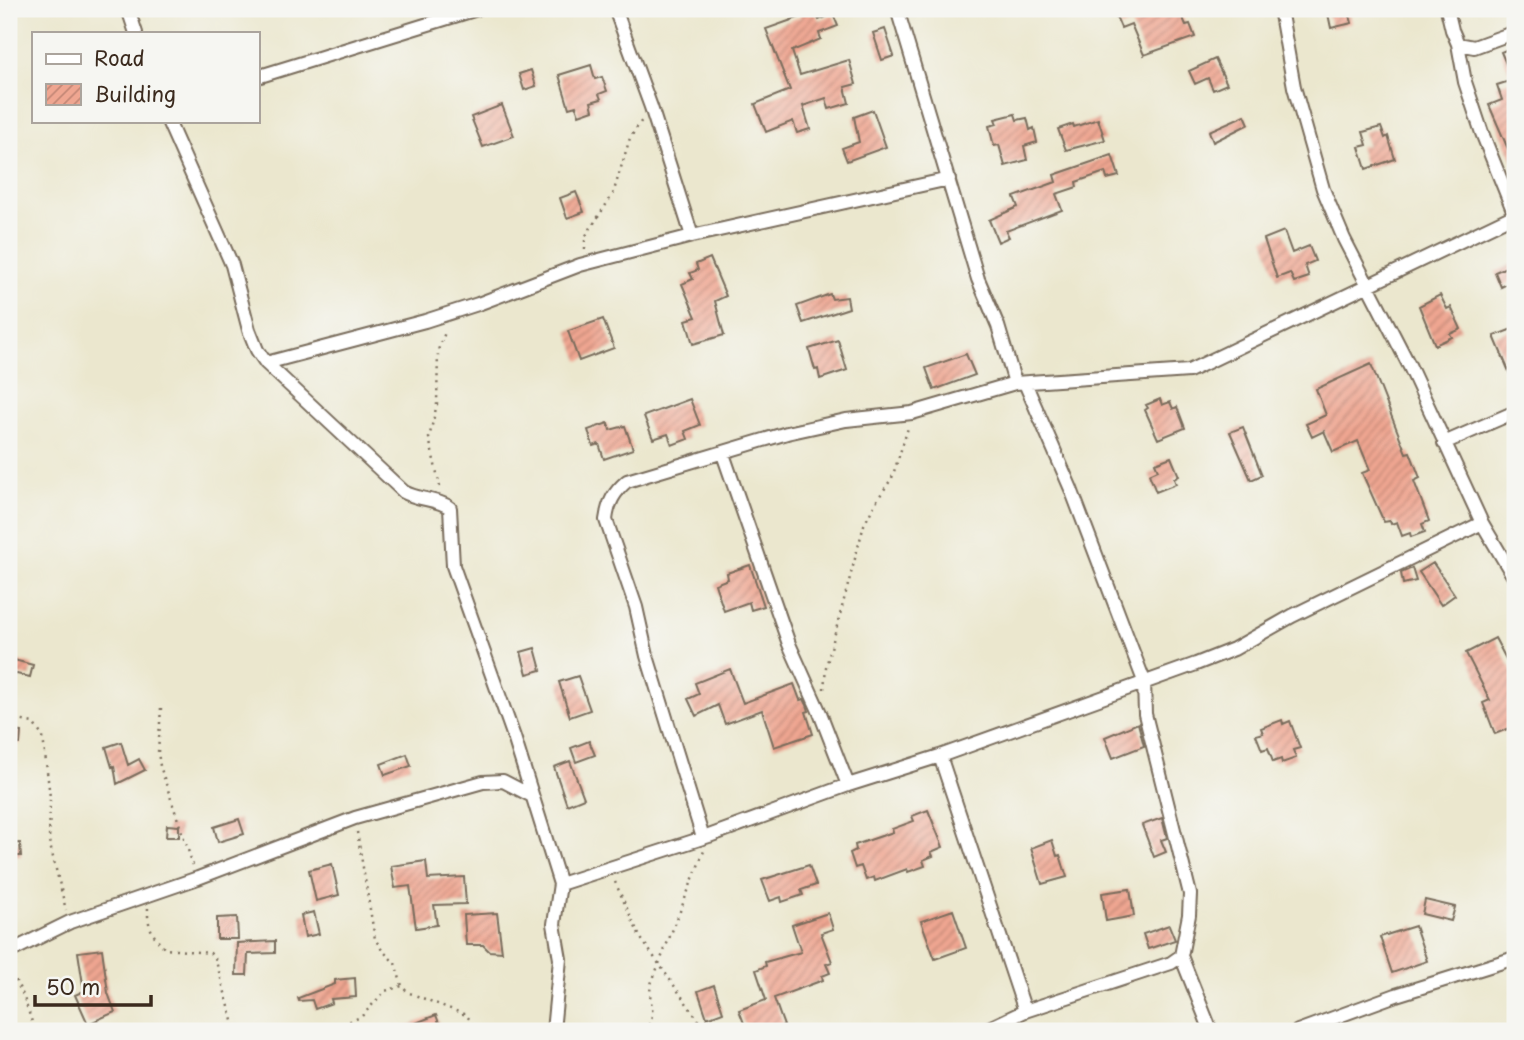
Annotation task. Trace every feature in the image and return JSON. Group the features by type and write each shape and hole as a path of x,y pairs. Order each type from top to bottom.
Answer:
{"street":[{"path":"128,9 136,32"},
{"path":"259,76 477,9"},
{"path":"615,9 651,107 692,236"},
{"path":"897,9 978,279 1020,383 1071,489 1144,681 1145,714 1190,894 1191,905 1181,956 1211,1031"},
{"path":"1280,9 1294,87 1323,188 1344,239 1410,367 1482,523 1515,579"},
{"path":"706,837 647,656 636,607 606,520 607,510 616,490 627,481 787,433 825,424 912,413 1020,383 1189,371 1515,215 1465,82 1458,44 1447,9"},
{"path":"1458,44 1474,47 1515,32"},
{"path":"168,122 232,265 248,330 266,363 404,492 418,499 449,507 453,566 514,737 561,884 554,924 560,959 553,1031"},
{"path":"266,363 425,321 580,265 692,236 949,178"},
{"path":"1444,443 1515,412"},
{"path":"723,454 789,644 848,785"},
{"path":"561,884 940,756 1234,649 1292,616 1482,523"},
{"path":"940,756 1026,1011"},
{"path":"9,952 70,922 198,878 355,818 493,781 514,785 532,796"},
{"path":"983,1031 1026,1011 1157,967 1181,956"},
{"path":"1298,1031 1396,995 1515,958"}],"path":[{"path":"580,265 586,248 585,237 610,202 630,138 651,107"},
{"path":"444,504 429,438 437,404 438,350 447,326"},
{"path":"820,713 827,667 864,526 892,478 912,413"},
{"path":"161,708 158,752 160,766 198,878"},
{"path":"9,718 33,723 43,737 50,797 49,841 70,922"},
{"path":"355,818 375,939 395,963 402,986 407,992 466,1015 474,1031"},
{"path":"646,1031 654,1013 649,991 690,890 706,837"},
{"path":"610,869 631,920 706,1031"},
{"path":"149,894 148,921 153,935 165,949 210,953 215,958 236,1031"},
{"path":"9,968 23,995 35,1031"},
{"path":"323,1031 361,1017 385,991 402,986"}],"building":[{"path":"814,9 819,20 833,14 838,26 819,33 821,39 792,51 800,75 849,60 856,84 845,87 849,103 829,109 826,98 803,106 810,129 797,133 793,121 766,132 755,104 790,90 766,29 800,17 799,13"},
{"path":"1113,9 1139,9 1142,16 1159,9 1179,9 1186,25 1190,24 1195,37 1144,55 1131,24 1121,28"},
{"path":"1327,9 1348,9 1352,23 1331,28"},
{"path":"885,29 894,56 882,60 873,33"},
{"path":"1515,46 1515,165 1489,105 1502,100 1497,85 1513,80 1501,52"},
{"path":"1215,59 1227,84 1213,90 1208,78 1195,84 1189,71"},
{"path":"591,65 595,79 602,77 607,91 599,94 601,99 591,102 593,110 579,115 576,106 569,108 559,75"},
{"path":"531,70 536,86 524,90 519,74"},
{"path":"502,105 514,136 483,147 471,117"},
{"path":"873,110 886,147 847,161 842,148 859,142 854,117"},
{"path":"1015,114 1017,120 1027,118 1030,130 1034,128 1037,142 1024,146 1027,160 1005,166 999,145 994,146 989,126 997,124 995,119"},
{"path":"1245,115 1249,124 1213,142 1209,131"},
{"path":"1098,119 1105,140 1066,150 1058,129"},
{"path":"1381,127 1385,138 1388,136 1395,159 1366,169 1359,147 1367,145 1363,132"},
{"path":"1112,155 1119,176 1107,179 1105,172 1076,182 1077,187 1056,194 1062,210 1006,231 1009,237 998,242 989,220 1018,207 1014,197 1056,182 1054,175"},
{"path":"576,192 584,212 567,218 560,198"},
{"path":"1284,231 1292,253 1309,246 1315,261 1305,265 1309,277 1294,282 1290,273 1277,278 1264,239"},
{"path":"710,258 726,296 715,301 724,335 693,344 686,320 696,317 682,284 693,279 690,273 698,270 696,264"},
{"path":"1515,263 1515,280 1501,287 1495,272"},
{"path":"830,294 832,299 847,297 849,308 803,323 797,306"},
{"path":"1440,295 1447,309 1451,307 1461,329 1435,345 1419,306"},
{"path":"603,319 614,348 579,361 568,331"},
{"path":"1515,328 1515,386 1494,336"},
{"path":"838,340 847,370 820,379 809,349"},
{"path":"966,354 975,375 934,390 926,368"},
{"path":"1371,364 1406,453 1410,452 1420,478 1414,481 1429,521 1422,524 1425,532 1411,537 1410,533 1402,536 1397,522 1384,522 1362,473 1370,470 1358,441 1333,452 1324,431 1312,437 1306,424 1326,415 1316,389"},
{"path":"690,399 700,425 685,431 688,439 672,445 668,434 653,439 644,416"},
{"path":"1160,399 1162,405 1170,402 1173,409 1177,407 1185,428 1158,439 1145,410 1148,408 1146,405"},
{"path":"608,423 610,430 625,426 633,449 604,459 599,444 593,446 588,430"},
{"path":"1243,427 1262,475 1251,480 1230,432"},
{"path":"1171,457 1179,476 1174,479 1176,484 1156,492 1149,474 1158,470 1155,463"},
{"path":"1433,563 1455,595 1441,605 1419,572"},
{"path":"750,565 764,606 751,610 749,602 724,611 715,584 728,579 727,573"},
{"path":"1412,568 1416,581 1403,584 1401,573"},
{"path":"1495,638 1515,676 1515,726 1495,734 1483,703 1490,700 1466,653"},
{"path":"535,648 541,670 527,674 521,652"},
{"path":"14,660 33,665 30,677 12,673"},
{"path":"730,669 743,703 794,684 800,700 804,699 807,705 809,711 806,712 813,734 774,747 762,710 725,724 718,705 696,716 688,699 699,694 695,683"},
{"path":"578,676 590,710 570,717 559,682"},
{"path":"1282,720 1283,724 1290,721 1300,748 1293,750 1296,758 1282,763 1281,759 1273,762 1268,748 1262,750 1256,735 1263,733 1261,728"},
{"path":"1138,723 1144,746 1113,758 1105,737"},
{"path":"9,731 21,732 20,744 9,744"},
{"path":"589,741 595,755 576,762 571,748"},
{"path":"121,742 128,765 139,759 145,770 117,784 114,766 112,767 106,747"},
{"path":"407,754 411,766 385,775 381,764"},
{"path":"570,761 584,798 567,805 554,767"},
{"path":"928,810 943,847 931,852 933,856 923,860 925,866 908,872 907,869 875,881 874,877 866,880 861,866 855,868 850,853 856,850 855,845 893,832 892,829 914,821 912,816"},
{"path":"1162,818 1167,838 1161,840 1166,852 1154,857 1142,825"},
{"path":"239,819 244,834 218,842 214,827"},
{"path":"167,825 179,826 179,837 166,837"},
{"path":"1052,840 1067,877 1042,884 1031,848"},
{"path":"20,843 21,856 9,856 9,844"},
{"path":"426,861 428,879 464,877 466,904 434,905 437,925 416,928 410,886 395,888 391,866"},
{"path":"332,864 339,895 316,901 309,870"},
{"path":"809,865 816,885 801,890 803,895 782,902 781,897 770,901 762,880"},
{"path":"1130,889 1134,916 1106,921 1102,893"},
{"path":"1425,900 1455,907 1451,921 1422,914"},
{"path":"953,910 966,948 935,959 921,921"},
{"path":"314,912 319,934 305,937 301,915"},
{"path":"497,913 502,952 489,951 483,945 466,945 464,915"},
{"path":"828,913 833,929 821,933 832,962 826,964 830,973 822,976 823,980 774,998 784,1026 771,1031 747,1031 739,1010 766,1000 756,970 766,966 765,962 801,952 792,925"},
{"path":"237,917 238,939 217,939 217,918"},
{"path":"1169,925 1175,940 1148,949 1143,934"},
{"path":"1415,926 1427,961 1392,973 1380,937"},
{"path":"275,941 275,953 248,954 247,975 236,975 237,943"},
{"path":"102,949 108,993 115,1012 88,1024 75,995 84,991 78,952"},
{"path":"355,978 356,997 331,999 332,1003 315,1009 312,1000 299,1001 298,998 335,984 335,980"},
{"path":"714,985 723,1012 707,1018 698,991"},
{"path":"436,1015 442,1031 398,1031 398,1030"}]}
